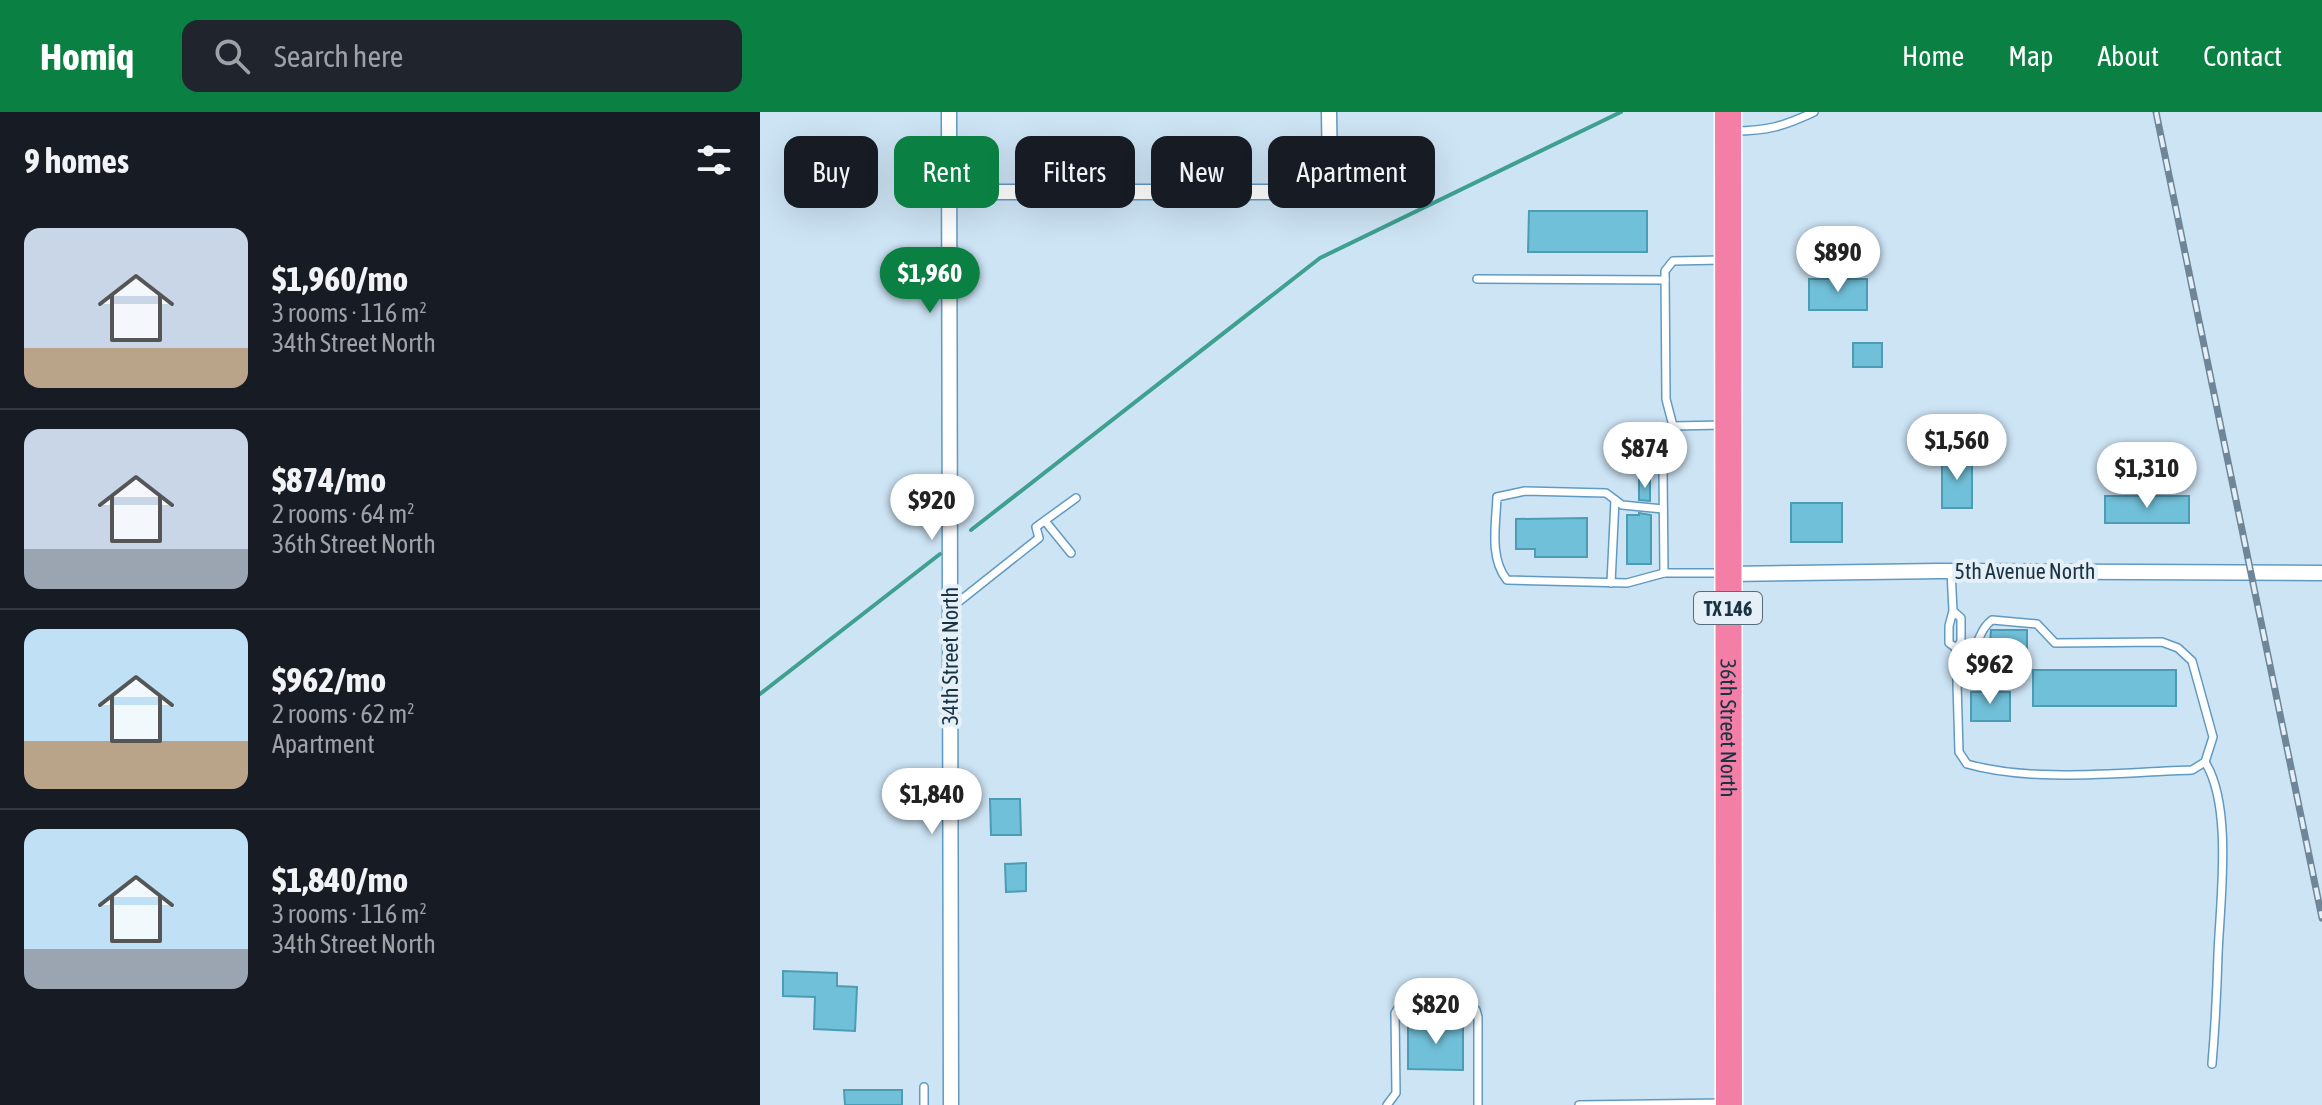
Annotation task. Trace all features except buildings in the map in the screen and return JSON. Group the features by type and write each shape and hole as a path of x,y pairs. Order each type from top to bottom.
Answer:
{"highway":[{"name":"36th Street North","path":"1728,122 1729,1104"}],"street":[{"name":"34th Street North","path":"949,112 949,136"},
{"path":"999,192 1290,192 1321,187 1330,177 1329,112"},
{"name":"34th Street North","path":"949,208 951,1105"},
{"name":"5th Avenue North","path":"1728,574 1951,571 2322,573"}],"lane":[{"path":"1728,122 1764,131 1781,128 1814,112"},
{"path":"1664,573 1663,470 1673,426 1666,399 1665,271 1673,261 1729,260"},
{"path":"1477,279 1665,280"},
{"path":"1673,426 1728,425"},
{"path":"1663,509 1622,505 1606,493 1525,491 1497,497 1494,543 1500,571 1507,580 1611,583 1627,583 1664,573 1728,574"},
{"path":"950,608 1039,538 1036,527 1076,498"},
{"path":"1611,583 1615,500"},
{"path":"1045,521 1071,553"},
{"path":"1951,571 1953,611 1949,643 1956,648 1970,649 1978,644 1987,623 1992,620 2037,624 2055,643 2162,642 2178,648 2192,661 2213,737 2205,762 2192,770 2021,774 1991,771 1967,764 1959,752 1956,648 1961,642 1962,627 1961,618 1953,611"},
{"path":"2205,762 2214,776 2219,800 2222,857 2212,1064"},
{"path":"1387,1105 1396,1093 1397,1007 1408,1002 1466,1002 1476,1010 1478,1017 1478,1105"},
{"path":"924,1087 924,1105"},
{"path":"1579,1105 1729,1104"}],"waterway":[{"path":"971,530 1320,258 1621,112"},
{"path":"760,694 940,554"}],"railway":[{"path":"2156,112 2322,918"}]}
